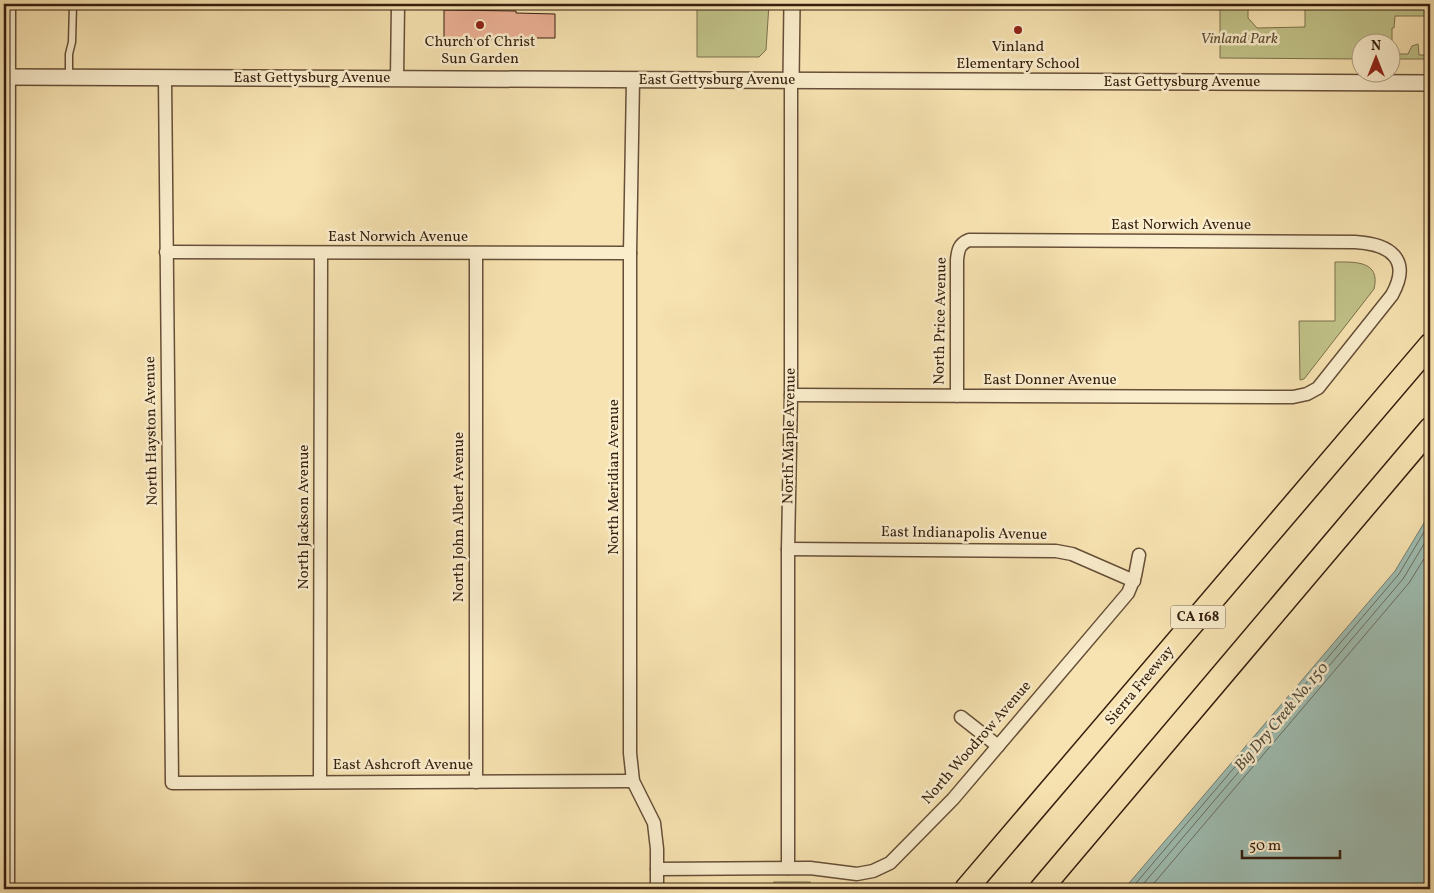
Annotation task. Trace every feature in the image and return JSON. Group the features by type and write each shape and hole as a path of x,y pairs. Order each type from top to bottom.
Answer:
{"highway":[{"name":"Sierra Freeway","path":"966,889 1430,345"},
{"path":"1045,886 1430,430"}],"street":[{"path":"8,889 6,781 6,78 9,4"},
{"path":"397,78 398,4"},
{"name":"North Maple Avenue","path":"788,868 788,549 792,395 792,4"},
{"name":"East Gettysburg Avenue","path":"6,78 1430,83"},
{"name":"North Hayston Avenue","path":"165,78 172,783"},
{"name":"North Meridian Avenue","path":"633,80 630,253 630,753 633,781 654,823 657,849 657,889"},
{"name":"East Norwich Avenue","path":"960,246 969,240 1355,242 1377,245 1387,249 1398,260 1400,278 1392,295 1318,388 1307,394"},
{"name":"North Price Avenue","path":"956,396 957,260 960,246"},
{"name":"East Norwich Avenue","path":"166,252 630,253"},
{"name":"North Jackson Avenue","path":"320,782 321,253"},
{"name":"North John Albert Avenue","path":"476,253 476,782"},
{"name":"East Donner Avenue","path":"792,395 1293,397 1307,394"},
{"name":"East Indianapolis Avenue","path":"788,549 1056,551 1072,554 1134,581"},
{"name":"North Woodrow Avenue","path":"657,869 810,868 857,874 873,871 890,862 953,799 1128,593 1134,581 1139,556"},
{"path":"961,717 998,746"},
{"name":"East Ashcroft Avenue","path":"172,783 633,781"}],"lane":[{"path":"69,78 73,4"}],"green space":[{"path":"697,4 769,4 766,50 759,57 697,57"},
{"name":"Vinland Park","path":"1220,4 1248,4 1248,18 1257,28 1305,27 1305,4 1430,4 1430,16 1395,16 1392,32 1352,32 1352,59 1220,58"},
{"path":"1418,44 1419,55 1430,55 1430,59 1402,59 1402,54 1408,54 1412,46"},
{"path":"1335,262 1358,263 1370,268 1374,273 1374,289 1304,379 1300,380 1299,321 1335,321"},
{"path":"774,882 810,882 810,889 774,889"}],"water":[{"name":"Big Dry Creek No. 150","path":"1430,513 1430,889 1124,889 1395,571"}],"building":[{"name":"Church of Christ Sun Garden","path":"444,10 516,11 516,13 555,14 555,38 516,38 515,40 444,39"}],"place":[{"name":"Church of Christ Sun Garden","path":"480,25"},
{"name":"Vinland Elementary School","path":"1018,30"}]}
